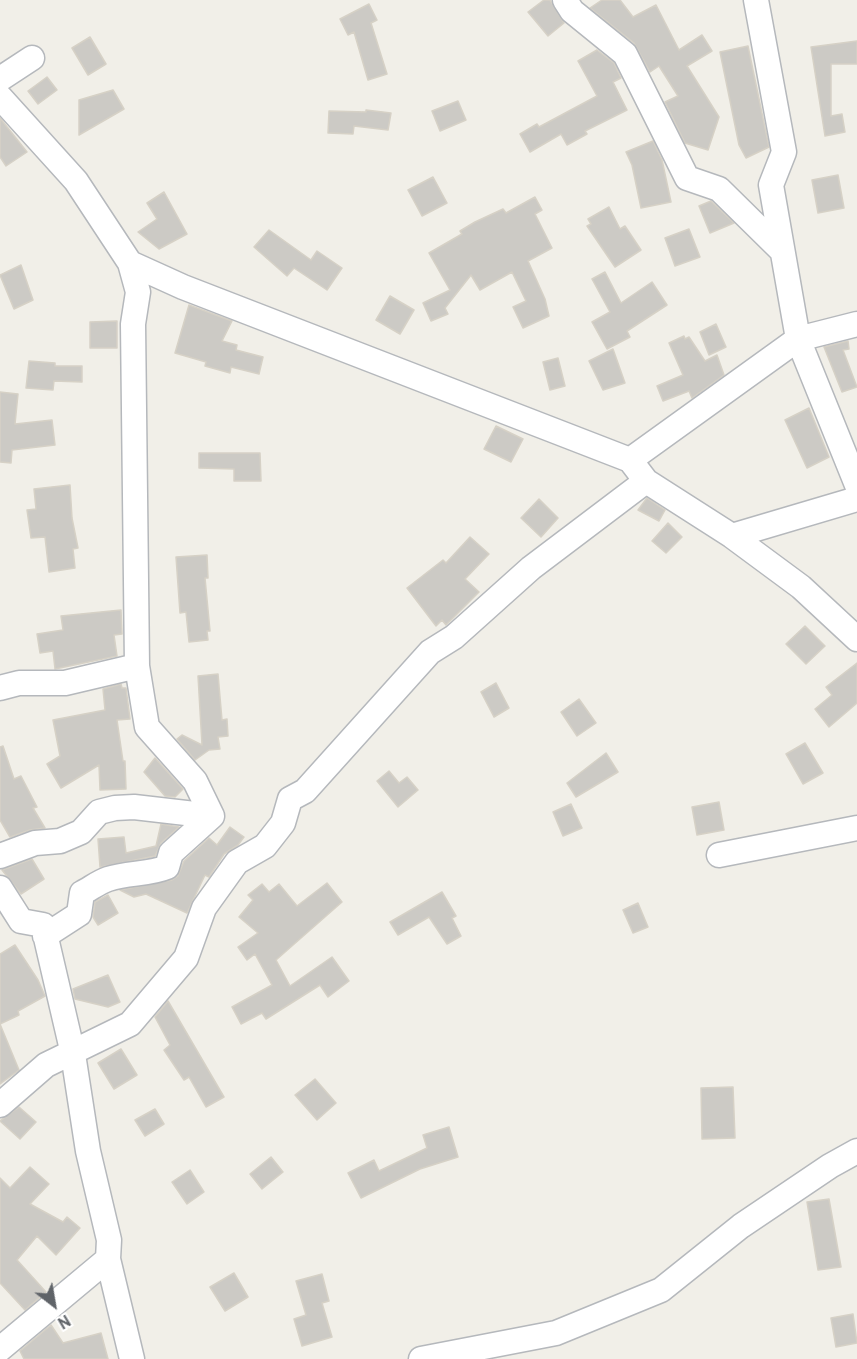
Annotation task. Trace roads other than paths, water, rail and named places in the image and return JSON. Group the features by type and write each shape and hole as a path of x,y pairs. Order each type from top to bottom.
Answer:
{"street":[{"path":"565,0 572,11 625,54 687,178 719,189 781,250"},
{"path":"756,0 784,152 771,185 798,339 857,485"},
{"path":"0,79 32,58"},
{"path":"0,97 76,182 130,263 138,292 133,324 137,666 147,727 195,781 212,816"},
{"path":"130,263 204,296 630,460 646,481 732,536 801,587 857,639"},
{"path":"630,460 798,339 857,324"},
{"path":"0,1105 46,1065 73,1054 130,1024 186,958 204,908 237,862 265,846 283,823 290,799 305,791 415,666 430,652 453,637 531,568 646,481"},
{"path":"732,536 857,500"},
{"path":"0,687 19,683 65,683 137,666"},
{"path":"0,856 36,843 60,841 81,831 99,812 116,808 134,807 212,816"},
{"path":"45,936 79,914 82,894 108,879 137,872 153,874 167,867 171,853 212,816"},
{"path":"719,855 857,828"},
{"path":"0,888 21,921 43,925 73,1054 88,1151 109,1240 108,1259 132,1359"},
{"path":"421,1359 556,1334 661,1290 741,1226 830,1166 857,1151"},
{"path":"0,1349 108,1259"}]}
